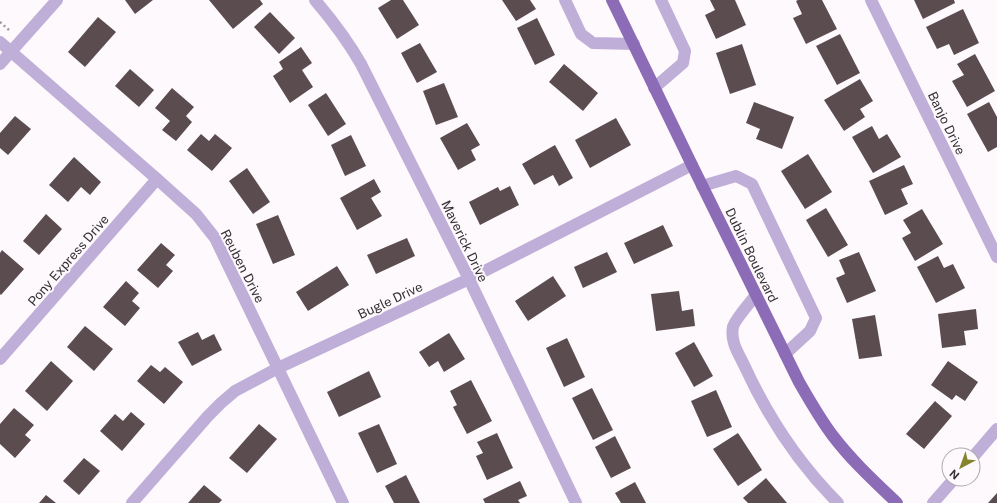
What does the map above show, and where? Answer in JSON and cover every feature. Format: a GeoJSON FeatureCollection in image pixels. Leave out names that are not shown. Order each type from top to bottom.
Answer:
{"type":"FeatureCollection","features":[{"type":"Feature","properties":{"kind":"main road","name":"Dublin Boulevard"},"geometry":{"type":"LineString","coordinates":[[612,0],[799,382],[815,410],[834,437],[852,459],[897,503]]}},
{"type":"Feature","properties":{"kind":"street"},"geometry":{"type":"LineString","coordinates":[[0,64],[57,0]]}},
{"type":"Feature","properties":{"kind":"street","name":"Maverick Drive"},"geometry":{"type":"LineString","coordinates":[[314,0],[346,39],[361,64],[468,279],[576,503]]}},
{"type":"Feature","properties":{"kind":"street"},"geometry":{"type":"LineString","coordinates":[[565,0],[581,34],[593,43],[634,44]]}},
{"type":"Feature","properties":{"kind":"street"},"geometry":{"type":"LineString","coordinates":[[654,88],[684,63],[685,51],[661,0]]}},
{"type":"Feature","properties":{"kind":"street","name":"Banjo Drive"},"geometry":{"type":"LineString","coordinates":[[871,0],[997,257]]}},
{"type":"Feature","properties":{"kind":"street","name":"Reuben Drive"},"geometry":{"type":"LineString","coordinates":[[0,42],[196,214],[215,238],[343,503]]}},
{"type":"Feature","properties":{"kind":"street","name":"Bugle Drive"},"geometry":{"type":"LineString","coordinates":[[132,503],[221,403],[235,391],[278,368],[468,279],[692,165]]}},
{"type":"Feature","properties":{"kind":"street"},"geometry":{"type":"LineString","coordinates":[[702,186],[736,176],[752,184],[816,318],[810,331],[785,354]]}},
{"type":"Feature","properties":{"kind":"street","name":"Pony Express Drive"},"geometry":{"type":"LineString","coordinates":[[0,359],[157,179]]}},
{"type":"Feature","properties":{"kind":"street"},"geometry":{"type":"LineString","coordinates":[[756,295],[733,326],[732,340],[757,393],[782,434],[805,467],[838,503]]}},
{"type":"Feature","properties":{"kind":"street"},"geometry":{"type":"LineString","coordinates":[[981,448],[997,429]]}},
{"type":"Feature","properties":{"kind":"street"},"geometry":{"type":"LineString","coordinates":[[933,503],[947,487]]}},
{"type":"Feature","properties":{"kind":"building"},"geometry":{"type":"Polygon","coordinates":[[[125,0],[153,0],[135,14],[125,0]]]}},
{"type":"Feature","properties":{"kind":"building"},"geometry":{"type":"Polygon","coordinates":[[[209,0],[260,0],[263,4],[233,29],[209,0]]]}},
{"type":"Feature","properties":{"kind":"building"},"geometry":{"type":"Polygon","coordinates":[[[391,0],[403,0],[419,25],[397,39],[378,8],[391,0]]]}},
{"type":"Feature","properties":{"kind":"building"},"geometry":{"type":"Polygon","coordinates":[[[502,0],[530,0],[536,9],[516,21],[502,0]]]}},
{"type":"Feature","properties":{"kind":"building"},"geometry":{"type":"Polygon","coordinates":[[[710,0],[735,0],[746,25],[716,39],[705,15],[715,10],[710,0]]]}},
{"type":"Feature","properties":{"kind":"building"},"geometry":{"type":"Polygon","coordinates":[[[822,0],[837,29],[806,44],[793,18],[802,14],[796,1],[822,0]]]}},
{"type":"Feature","properties":{"kind":"building"},"geometry":{"type":"Polygon","coordinates":[[[914,0],[954,0],[955,3],[923,19],[914,0]]]}},
{"type":"Feature","properties":{"kind":"building"},"geometry":{"type":"Polygon","coordinates":[[[963,9],[979,43],[954,55],[949,44],[937,49],[926,27],[963,9]]]}},
{"type":"Feature","properties":{"kind":"building"},"geometry":{"type":"Polygon","coordinates":[[[270,12],[295,38],[279,54],[254,27],[270,12]]]}},
{"type":"Feature","properties":{"kind":"building"},"geometry":{"type":"Polygon","coordinates":[[[98,17],[116,32],[85,67],[68,52],[98,17]]]}},
{"type":"Feature","properties":{"kind":"building"},"geometry":{"type":"Polygon","coordinates":[[[537,18],[555,55],[535,65],[517,28],[537,18]]]}},
{"type":"Feature","properties":{"kind":"building"},"geometry":{"type":"Polygon","coordinates":[[[840,34],[860,73],[837,85],[816,46],[840,34]]]}},
{"type":"Feature","properties":{"kind":"building"},"geometry":{"type":"Polygon","coordinates":[[[420,43],[437,72],[417,83],[401,53],[420,43]]]}},
{"type":"Feature","properties":{"kind":"building"},"geometry":{"type":"Polygon","coordinates":[[[742,44],[756,85],[730,94],[716,53],[742,44]]]}},
{"type":"Feature","properties":{"kind":"building"},"geometry":{"type":"Polygon","coordinates":[[[301,47],[312,63],[302,70],[313,87],[290,103],[273,76],[283,69],[279,62],[301,47]]]}},
{"type":"Feature","properties":{"kind":"building"},"geometry":{"type":"Polygon","coordinates":[[[975,54],[995,91],[967,107],[952,81],[964,75],[957,64],[975,54]]]}},
{"type":"Feature","properties":{"kind":"building"},"geometry":{"type":"Polygon","coordinates":[[[564,64],[598,93],[583,111],[549,82],[564,64]]]}},
{"type":"Feature","properties":{"kind":"building"},"geometry":{"type":"Polygon","coordinates":[[[130,69],[154,90],[139,107],[115,86],[130,69]]]}},
{"type":"Feature","properties":{"kind":"building"},"geometry":{"type":"Polygon","coordinates":[[[860,79],[873,101],[860,109],[865,117],[844,131],[824,100],[860,79]]]}},
{"type":"Feature","properties":{"kind":"building"},"geometry":{"type":"Polygon","coordinates":[[[444,83],[458,117],[436,125],[423,91],[444,83]]]}},
{"type":"Feature","properties":{"kind":"building"},"geometry":{"type":"Polygon","coordinates":[[[172,88],[194,107],[186,116],[192,122],[176,141],[162,130],[170,121],[155,108],[172,88]]]}},
{"type":"Feature","properties":{"kind":"building"},"geometry":{"type":"Polygon","coordinates":[[[326,93],[346,124],[328,136],[308,105],[326,93]]]}},
{"type":"Feature","properties":{"kind":"building"},"geometry":{"type":"Polygon","coordinates":[[[754,102],[794,117],[782,149],[756,139],[760,129],[746,123],[754,102]]]}},
{"type":"Feature","properties":{"kind":"building"},"geometry":{"type":"Polygon","coordinates":[[[989,102],[997,117],[997,147],[988,152],[967,114],[989,102]]]}},
{"type":"Feature","properties":{"kind":"building"},"geometry":{"type":"Polygon","coordinates":[[[15,116],[31,129],[8,155],[0,148],[0,133],[15,116]]]}},
{"type":"Feature","properties":{"kind":"building"},"geometry":{"type":"Polygon","coordinates":[[[616,118],[631,145],[590,168],[575,140],[616,118]]]}},
{"type":"Feature","properties":{"kind":"building"},"geometry":{"type":"Polygon","coordinates":[[[467,123],[480,145],[471,150],[476,160],[458,170],[440,138],[467,123]]]}},
{"type":"Feature","properties":{"kind":"building"},"geometry":{"type":"Polygon","coordinates":[[[872,126],[879,139],[887,134],[901,157],[873,173],[852,137],[872,126]]]}},
{"type":"Feature","properties":{"kind":"building"},"geometry":{"type":"Polygon","coordinates":[[[201,134],[209,141],[215,134],[232,148],[212,171],[187,150],[201,134]]]}},
{"type":"Feature","properties":{"kind":"building"},"geometry":{"type":"Polygon","coordinates":[[[351,135],[366,166],[345,176],[331,145],[351,135]]]}},
{"type":"Feature","properties":{"kind":"building"},"geometry":{"type":"Polygon","coordinates":[[[555,145],[573,178],[559,186],[553,175],[534,185],[522,164],[555,145]]]}},
{"type":"Feature","properties":{"kind":"building"},"geometry":{"type":"Polygon","coordinates":[[[808,154],[832,192],[805,209],[781,171],[808,154]]]}},
{"type":"Feature","properties":{"kind":"building"},"geometry":{"type":"Polygon","coordinates":[[[74,157],[101,182],[90,195],[81,187],[68,202],[49,185],[74,157]]]}},
{"type":"Feature","properties":{"kind":"building"},"geometry":{"type":"Polygon","coordinates":[[[904,165],[913,184],[901,189],[908,204],[885,215],[869,181],[904,165]]]}},
{"type":"Feature","properties":{"kind":"building"},"geometry":{"type":"Polygon","coordinates":[[[247,168],[270,202],[253,214],[229,181],[247,168]]]}},
{"type":"Feature","properties":{"kind":"building"},"geometry":{"type":"Polygon","coordinates":[[[374,179],[381,192],[371,198],[382,216],[357,230],[340,198],[374,179]]]}},
{"type":"Feature","properties":{"kind":"building"},"geometry":{"type":"Polygon","coordinates":[[[510,186],[519,205],[480,225],[469,202],[498,187],[500,191],[510,186]]]}},
{"type":"Feature","properties":{"kind":"building"},"geometry":{"type":"Polygon","coordinates":[[[826,208],[848,245],[828,257],[806,220],[826,208]]]}},
{"type":"Feature","properties":{"kind":"building"},"geometry":{"type":"Polygon","coordinates":[[[922,209],[943,244],[915,261],[902,238],[911,233],[903,220],[922,209]]]}},
{"type":"Feature","properties":{"kind":"building"},"geometry":{"type":"Polygon","coordinates":[[[46,214],[62,229],[39,255],[23,241],[46,214]]]}},
{"type":"Feature","properties":{"kind":"building"},"geometry":{"type":"Polygon","coordinates":[[[278,215],[295,255],[273,264],[256,224],[278,215]]]}},
{"type":"Feature","properties":{"kind":"building"},"geometry":{"type":"Polygon","coordinates":[[[663,225],[673,246],[634,264],[624,243],[663,225]]]}},
{"type":"Feature","properties":{"kind":"building"},"geometry":{"type":"Polygon","coordinates":[[[407,238],[415,256],[376,274],[367,255],[407,238]]]}},
{"type":"Feature","properties":{"kind":"building"},"geometry":{"type":"Polygon","coordinates":[[[161,243],[175,255],[166,265],[173,271],[158,288],[137,270],[161,243]]]}},
{"type":"Feature","properties":{"kind":"building"},"geometry":{"type":"Polygon","coordinates":[[[2,250],[24,269],[1,295],[0,253],[2,250]]]}},
{"type":"Feature","properties":{"kind":"building"},"geometry":{"type":"Polygon","coordinates":[[[607,252],[617,272],[583,288],[574,267],[607,252]]]}},
{"type":"Feature","properties":{"kind":"building"},"geometry":{"type":"Polygon","coordinates":[[[859,252],[876,291],[847,303],[836,278],[845,274],[839,260],[859,252]]]}},
{"type":"Feature","properties":{"kind":"building"},"geometry":{"type":"Polygon","coordinates":[[[938,256],[944,268],[953,264],[965,288],[936,303],[917,267],[938,256]]]}},
{"type":"Feature","properties":{"kind":"building"},"geometry":{"type":"Polygon","coordinates":[[[337,266],[349,285],[308,311],[296,292],[337,266]]]}},
{"type":"Feature","properties":{"kind":"building"},"geometry":{"type":"Polygon","coordinates":[[[553,276],[566,296],[528,321],[515,301],[553,276]]]}},
{"type":"Feature","properties":{"kind":"building"},"geometry":{"type":"Polygon","coordinates":[[[126,281],[139,293],[132,301],[140,308],[125,326],[103,307],[126,281]]]}},
{"type":"Feature","properties":{"kind":"building"},"geometry":{"type":"Polygon","coordinates":[[[679,291],[682,311],[693,309],[695,326],[656,331],[651,294],[679,291]]]}},
{"type":"Feature","properties":{"kind":"building"},"geometry":{"type":"Polygon","coordinates":[[[976,309],[978,329],[964,331],[966,345],[942,348],[938,314],[976,309]]]}},
{"type":"Feature","properties":{"kind":"building"},"geometry":{"type":"Polygon","coordinates":[[[875,315],[882,356],[859,359],[852,319],[875,315]]]}},
{"type":"Feature","properties":{"kind":"building"},"geometry":{"type":"Polygon","coordinates":[[[85,326],[113,349],[94,371],[67,347],[85,326]]]}},
{"type":"Feature","properties":{"kind":"building"},"geometry":{"type":"Polygon","coordinates":[[[198,332],[202,340],[214,334],[222,350],[192,366],[178,342],[198,332]]]}},
{"type":"Feature","properties":{"kind":"building"},"geometry":{"type":"Polygon","coordinates":[[[449,333],[465,359],[444,372],[438,361],[429,367],[419,352],[449,333]]]}},
{"type":"Feature","properties":{"kind":"building"},"geometry":{"type":"Polygon","coordinates":[[[567,338],[585,377],[564,387],[546,348],[567,338]]]}},
{"type":"Feature","properties":{"kind":"building"},"geometry":{"type":"Polygon","coordinates":[[[694,342],[713,376],[694,387],[675,353],[694,342]]]}},
{"type":"Feature","properties":{"kind":"building"},"geometry":{"type":"Polygon","coordinates":[[[51,361],[73,381],[47,411],[25,391],[51,361]]]}},
{"type":"Feature","properties":{"kind":"building"},"geometry":{"type":"Polygon","coordinates":[[[948,361],[978,382],[965,401],[956,395],[952,400],[931,385],[948,361]]]}},
{"type":"Feature","properties":{"kind":"building"},"geometry":{"type":"Polygon","coordinates":[[[151,365],[160,372],[165,367],[183,382],[164,404],[137,381],[151,365]]]}},
{"type":"Feature","properties":{"kind":"building"},"geometry":{"type":"Polygon","coordinates":[[[369,371],[381,397],[339,417],[327,392],[369,371]]]}},
{"type":"Feature","properties":{"kind":"building"},"geometry":{"type":"Polygon","coordinates":[[[471,380],[492,421],[467,434],[453,407],[457,405],[450,391],[471,380]]]}},
{"type":"Feature","properties":{"kind":"building"},"geometry":{"type":"Polygon","coordinates":[[[592,388],[613,430],[593,440],[572,398],[592,388]]]}},
{"type":"Feature","properties":{"kind":"building"},"geometry":{"type":"Polygon","coordinates":[[[716,390],[732,427],[707,437],[691,401],[716,390]]]}},
{"type":"Feature","properties":{"kind":"building"},"geometry":{"type":"Polygon","coordinates":[[[935,401],[952,416],[924,449],[906,434],[935,401]]]}},
{"type":"Feature","properties":{"kind":"building"},"geometry":{"type":"Polygon","coordinates":[[[14,408],[34,425],[25,435],[31,440],[15,458],[0,444],[0,424],[14,408]]]}},
{"type":"Feature","properties":{"kind":"building"},"geometry":{"type":"Polygon","coordinates":[[[131,412],[145,424],[122,451],[100,431],[115,414],[123,421],[131,412]]]}},
{"type":"Feature","properties":{"kind":"building"},"geometry":{"type":"Polygon","coordinates":[[[259,424],[277,439],[247,473],[229,458],[259,424]]]}},
{"type":"Feature","properties":{"kind":"building"},"geometry":{"type":"Polygon","coordinates":[[[379,424],[397,464],[377,473],[358,433],[379,424]]]}},
{"type":"Feature","properties":{"kind":"building"},"geometry":{"type":"Polygon","coordinates":[[[497,433],[513,468],[487,480],[476,456],[483,453],[477,442],[497,433]]]}},
{"type":"Feature","properties":{"kind":"building"},"geometry":{"type":"Polygon","coordinates":[[[738,433],[762,470],[738,486],[713,449],[738,433]]]}},
{"type":"Feature","properties":{"kind":"building"},"geometry":{"type":"Polygon","coordinates":[[[615,436],[631,468],[611,478],[595,447],[615,436]]]}},
{"type":"Feature","properties":{"kind":"building"},"geometry":{"type":"Polygon","coordinates":[[[84,458],[100,471],[79,495],[63,481],[84,458]]]}},
{"type":"Feature","properties":{"kind":"building"},"geometry":{"type":"Polygon","coordinates":[[[406,475],[420,503],[394,503],[385,486],[406,475]]]}},
{"type":"Feature","properties":{"kind":"building"},"geometry":{"type":"Polygon","coordinates":[[[766,478],[787,503],[748,503],[743,498],[766,478]]]}},
{"type":"Feature","properties":{"kind":"building"},"geometry":{"type":"Polygon","coordinates":[[[520,481],[527,496],[518,500],[520,503],[485,503],[483,499],[520,481]]]}},
{"type":"Feature","properties":{"kind":"building"},"geometry":{"type":"Polygon","coordinates":[[[635,482],[646,503],[621,503],[615,493],[635,482]]]}},
{"type":"Feature","properties":{"kind":"building"},"geometry":{"type":"Polygon","coordinates":[[[204,485],[222,500],[219,503],[188,503],[204,485]]]}},
{"type":"Feature","properties":{"kind":"building"},"geometry":{"type":"Polygon","coordinates":[[[997,493],[997,503],[988,503],[997,493]]]}},
{"type":"Feature","properties":{"kind":"building"},"geometry":{"type":"Polygon","coordinates":[[[46,495],[56,503],[39,503],[46,495]]]}}]}
